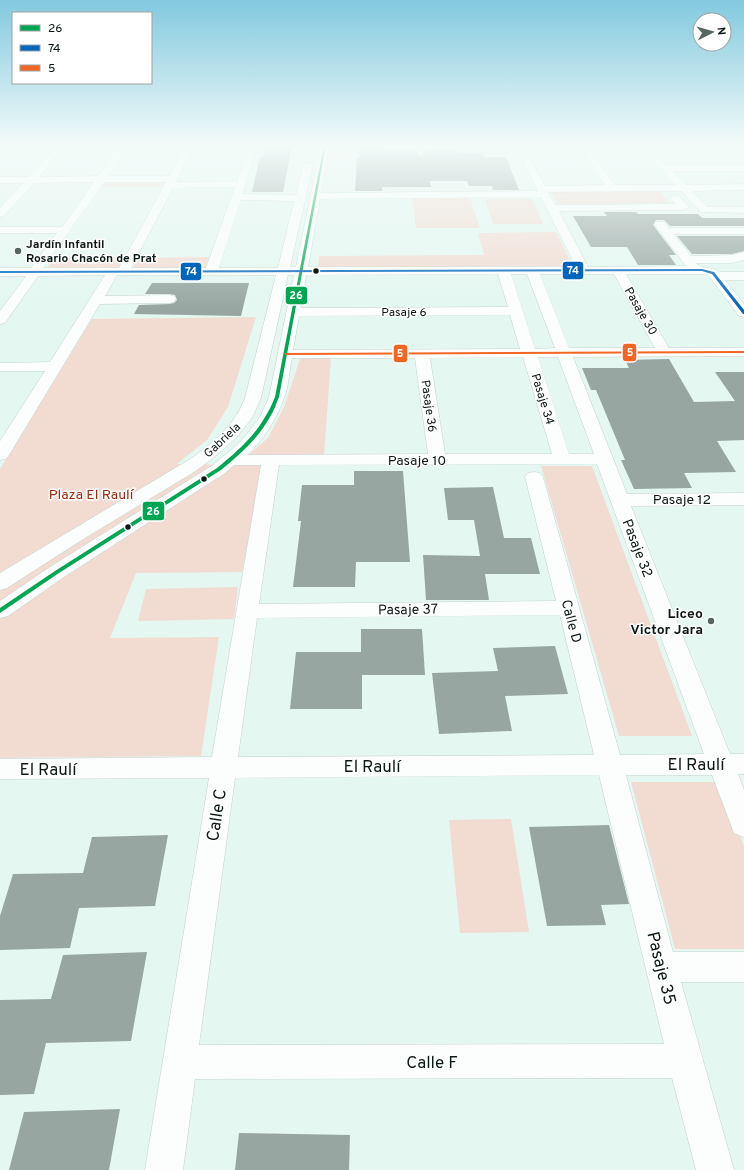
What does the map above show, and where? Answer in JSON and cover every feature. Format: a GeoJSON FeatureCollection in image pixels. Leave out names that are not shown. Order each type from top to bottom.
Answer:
{"type":"FeatureCollection","features":[{"type":"Feature","properties":{"kind":"street"},"geometry":{"type":"LineString","coordinates":[[0,214],[13,200]]}},
{"type":"Feature","properties":{"kind":"street"},"geometry":{"type":"LineString","coordinates":[[0,320],[87,200]]}},
{"type":"Feature","properties":{"kind":"street"},"geometry":{"type":"LineString","coordinates":[[0,455],[96,300],[118,272],[161,200]]}},
{"type":"Feature","properties":{"kind":"street"},"geometry":{"type":"LineString","coordinates":[[210,272],[235,200]]}},
{"type":"Feature","properties":{"kind":"street","name":"Gabriela"},"geometry":{"type":"LineString","coordinates":[[2,580],[191,466],[215,449],[235,430],[245,416],[252,401],[283,271],[307,200]]}},
{"type":"Feature","properties":{"kind":"street","name":"Gabriela"},"geometry":{"type":"LineString","coordinates":[[0,612],[57,572],[197,484],[231,460],[253,438],[268,417],[277,397],[301,271],[308,200]]}},
{"type":"Feature","properties":{"kind":"street"},"geometry":{"type":"LineString","coordinates":[[547,200],[584,270]]}},
{"type":"Feature","properties":{"kind":"street"},"geometry":{"type":"LineString","coordinates":[[552,208],[684,207],[677,200]]}},
{"type":"Feature","properties":{"kind":"street"},"geometry":{"type":"LineString","coordinates":[[695,200],[705,210],[744,210]]}},
{"type":"Feature","properties":{"kind":"street"},"geometry":{"type":"LineString","coordinates":[[648,208],[691,265],[713,273],[744,276]]}},
{"type":"Feature","properties":{"kind":"street"},"geometry":{"type":"LineString","coordinates":[[0,230],[65,230]]}},
{"type":"Feature","properties":{"kind":"street"},"geometry":{"type":"LineString","coordinates":[[666,231],[744,231]]}},
{"type":"Feature","properties":{"kind":"street"},"geometry":{"type":"LineString","coordinates":[[0,272],[618,270],[691,265],[744,256]]}},
{"type":"Feature","properties":{"kind":"street","name":"Pasaje 34"},"geometry":{"type":"LineString","coordinates":[[502,270],[562,459]]}},
{"type":"Feature","properties":{"kind":"street","name":"Pasaje 32"},"geometry":{"type":"LineString","coordinates":[[532,270],[620,500],[732,764],[744,825]]}},
{"type":"Feature","properties":{"kind":"street","name":"Pasaje 30"},"geometry":{"type":"LineString","coordinates":[[618,270],[664,352]]}},
{"type":"Feature","properties":{"kind":"street"},"geometry":{"type":"LineString","coordinates":[[713,273],[744,313]]}},
{"type":"Feature","properties":{"kind":"street"},"geometry":{"type":"LineString","coordinates":[[96,300],[169,299]]}},
{"type":"Feature","properties":{"kind":"street","name":"Pasaje 6"},"geometry":{"type":"LineString","coordinates":[[293,312],[515,311]]}},
{"type":"Feature","properties":{"kind":"street"},"geometry":{"type":"LineString","coordinates":[[286,354],[744,352]]}},
{"type":"Feature","properties":{"kind":"street","name":"Pasaje 36"},"geometry":{"type":"LineString","coordinates":[[422,353],[437,459]]}},
{"type":"Feature","properties":{"kind":"street"},"geometry":{"type":"LineString","coordinates":[[0,367],[54,366]]}},
{"type":"Feature","properties":{"kind":"street","name":"Pasaje 10"},"geometry":{"type":"LineString","coordinates":[[231,460],[604,459]]}},
{"type":"Feature","properties":{"kind":"street","name":"Calle C"},"geometry":{"type":"LineString","coordinates":[[164,1170],[179,1062],[271,460]]}},
{"type":"Feature","properties":{"kind":"street","name":"Calle D"},"geometry":{"type":"LineString","coordinates":[[534,477],[610,765]]}},
{"type":"Feature","properties":{"kind":"street","name":"Pasaje 12"},"geometry":{"type":"LineString","coordinates":[[620,500],[744,499]]}},
{"type":"Feature","properties":{"kind":"street","name":"Pasaje 37"},"geometry":{"type":"LineString","coordinates":[[248,611],[568,608]]}},
{"type":"Feature","properties":{"kind":"street","name":"El Raulí"},"geometry":{"type":"LineString","coordinates":[[0,769],[732,764]]}},
{"type":"Feature","properties":{"kind":"street","name":"Pasaje 35"},"geometry":{"type":"LineString","coordinates":[[610,765],[714,1170]]}},
{"type":"Feature","properties":{"kind":"street"},"geometry":{"type":"LineString","coordinates":[[662,967],[744,967]]}},
{"type":"Feature","properties":{"kind":"street","name":"Calle F"},"geometry":{"type":"LineString","coordinates":[[179,1062],[685,1061]]}},
{"type":"Feature","properties":{"kind":"green space"},"geometry":{"type":"Polygon","coordinates":[[[412,200],[471,200],[480,228],[416,228],[412,200]]]}},
{"type":"Feature","properties":{"kind":"green space"},"geometry":{"type":"Polygon","coordinates":[[[485,200],[532,200],[543,224],[493,224],[485,200]]]}},
{"type":"Feature","properties":{"kind":"green space"},"geometry":{"type":"Polygon","coordinates":[[[555,200],[666,200],[669,203],[558,204],[555,200]]]}},
{"type":"Feature","properties":{"kind":"green space"},"geometry":{"type":"Polygon","coordinates":[[[556,232],[573,266],[318,268],[319,256],[484,255],[478,233],[556,232]]]}},
{"type":"Feature","properties":{"kind":"green space"},"geometry":{"type":"Polygon","coordinates":[[[54,257],[125,257],[118,269],[46,270],[54,257]]]}},
{"type":"Feature","properties":{"kind":"green space"},"geometry":{"type":"Polygon","coordinates":[[[209,257],[205,269],[132,270],[138,258],[209,257]]]}},
{"type":"Feature","properties":{"kind":"green space","name":"Plaza El Raulí"},"geometry":{"type":"Polygon","coordinates":[[[256,317],[228,407],[207,440],[177,464],[256,465],[263,467],[242,572],[136,573],[110,638],[219,637],[201,756],[0,758],[0,469],[92,319],[256,317]]]}},
{"type":"Feature","properties":{"kind":"green space"},"geometry":{"type":"Polygon","coordinates":[[[331,358],[324,455],[247,456],[268,438],[284,407],[300,359],[331,358]]]}},
{"type":"Feature","properties":{"kind":"green space"},"geometry":{"type":"Polygon","coordinates":[[[541,466],[592,466],[692,736],[619,736],[541,466]]]}},
{"type":"Feature","properties":{"kind":"green space"},"geometry":{"type":"Polygon","coordinates":[[[238,587],[234,619],[138,621],[146,589],[238,587]]]}},
{"type":"Feature","properties":{"kind":"green space"},"geometry":{"type":"Polygon","coordinates":[[[631,782],[721,782],[744,847],[744,949],[675,949],[631,782]]]}},
{"type":"Feature","properties":{"kind":"green space"},"geometry":{"type":"Polygon","coordinates":[[[511,819],[529,932],[460,933],[449,820],[511,819]]]}},
{"type":"Feature","properties":{"kind":"building"},"geometry":{"type":"Polygon","coordinates":[[[604,212],[636,212],[638,214],[698,214],[702,218],[744,218],[744,226],[670,226],[664,220],[656,220],[653,225],[676,255],[669,255],[676,265],[638,265],[627,247],[591,247],[573,216],[607,216],[604,212]]]}},
{"type":"Feature","properties":{"kind":"building"},"geometry":{"type":"Polygon","coordinates":[[[677,236],[744,236],[744,251],[732,254],[692,254],[677,236]]]}},
{"type":"Feature","properties":{"kind":"building"},"geometry":{"type":"Polygon","coordinates":[[[152,283],[249,283],[241,316],[134,314],[139,305],[169,304],[174,303],[177,300],[175,295],[145,294],[152,283]]]}},
{"type":"Feature","properties":{"kind":"building"},"geometry":{"type":"Polygon","coordinates":[[[669,359],[694,402],[735,401],[715,372],[744,372],[744,440],[717,441],[736,472],[684,473],[692,488],[634,489],[621,460],[625,460],[596,390],[591,390],[582,368],[629,368],[625,360],[669,359]]]}},
{"type":"Feature","properties":{"kind":"building"},"geometry":{"type":"Polygon","coordinates":[[[354,471],[403,471],[410,562],[356,562],[355,587],[293,587],[301,521],[298,521],[302,485],[354,485],[354,471]]]}},
{"type":"Feature","properties":{"kind":"building"},"geometry":{"type":"Polygon","coordinates":[[[493,487],[504,538],[531,538],[540,574],[485,574],[489,600],[426,600],[423,555],[480,556],[474,520],[448,520],[444,488],[493,487]]]}},
{"type":"Feature","properties":{"kind":"building"},"geometry":{"type":"Polygon","coordinates":[[[361,629],[422,629],[425,675],[362,675],[362,709],[290,709],[296,652],[361,652],[361,629]]]}},
{"type":"Feature","properties":{"kind":"building"},"geometry":{"type":"Polygon","coordinates":[[[555,646],[568,694],[505,696],[512,731],[439,734],[432,673],[498,671],[493,648],[555,646]]]}},
{"type":"Feature","properties":{"kind":"building"},"geometry":{"type":"Polygon","coordinates":[[[609,825],[629,904],[601,905],[606,925],[547,926],[529,827],[609,825]]]}},
{"type":"Feature","properties":{"kind":"building"},"geometry":{"type":"Polygon","coordinates":[[[168,835],[155,906],[79,908],[70,948],[0,950],[0,916],[13,874],[83,873],[92,837],[168,835]]]}},
{"type":"Feature","properties":{"kind":"building"},"geometry":{"type":"Polygon","coordinates":[[[147,952],[131,1041],[46,1043],[34,1094],[0,1095],[0,1000],[51,999],[63,955],[147,952]]]}},
{"type":"Feature","properties":{"kind":"building"},"geometry":{"type":"Polygon","coordinates":[[[120,1109],[109,1170],[9,1170],[24,1112],[120,1109]]]}},
{"type":"Feature","properties":{"kind":"building"},"geometry":{"type":"Polygon","coordinates":[[[239,1133],[350,1135],[349,1170],[235,1170],[239,1133]]]}},
{"type":"Feature","properties":{"kind":"transit line","name":"26"},"geometry":{"type":"LineString","coordinates":[[0,611],[57,572],[219,469],[243,449],[253,438],[268,417],[277,397],[315,200]]}},
{"type":"Feature","properties":{"kind":"transit line","name":"74"},"geometry":{"type":"LineString","coordinates":[[0,272],[702,270],[713,273],[744,313]]}},
{"type":"Feature","properties":{"kind":"transit line","name":"5"},"geometry":{"type":"LineString","coordinates":[[286,354],[744,352]]}},
{"type":"Feature","properties":{"kind":"place","name":"Jardín Infantil Rosario Chacón de Prat"},"geometry":{"type":"Point","coordinates":[18,251]}},
{"type":"Feature","properties":{"kind":"place","name":"Liceo Victor Jara"},"geometry":{"type":"Point","coordinates":[711,621]}}]}
